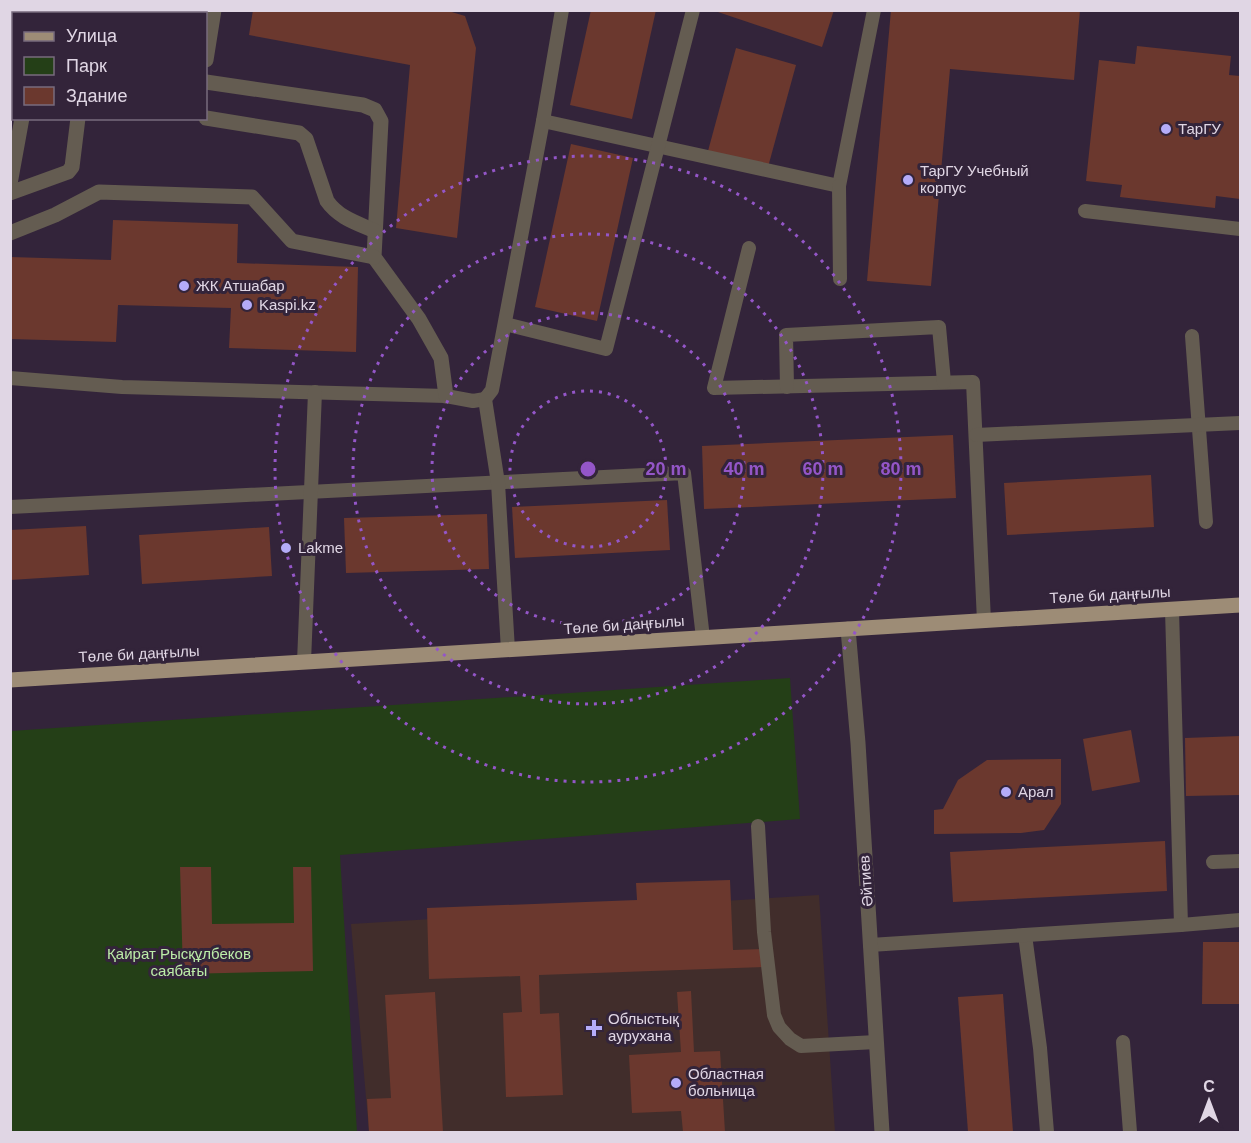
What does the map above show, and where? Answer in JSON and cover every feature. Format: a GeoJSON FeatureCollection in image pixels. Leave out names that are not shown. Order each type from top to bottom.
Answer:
{"type":"FeatureCollection","features":[{"type":"Feature","properties":{"kind":"main road","name":"Төле би даңғылы"},"geometry":{"type":"LineString","coordinates":[[10,680],[1240,605]]}},
{"type":"Feature","properties":{"kind":"street"},"geometry":{"type":"LineString","coordinates":[[207,54],[214,10]]}},
{"type":"Feature","properties":{"kind":"street"},"geometry":{"type":"LineString","coordinates":[[207,82],[363,105],[375,110],[381,121],[374,257],[420,319],[441,358],[446,396]]}},
{"type":"Feature","properties":{"kind":"street"},"geometry":{"type":"LineString","coordinates":[[207,118],[299,133],[306,139],[327,201],[333,209],[341,216],[375,231]]}},
{"type":"Feature","properties":{"kind":"street"},"geometry":{"type":"LineString","coordinates":[[10,183],[22,120]]}},
{"type":"Feature","properties":{"kind":"street"},"geometry":{"type":"LineString","coordinates":[[10,193],[68,172],[72,167],[78,120]]}},
{"type":"Feature","properties":{"kind":"street"},"geometry":{"type":"LineString","coordinates":[[10,233],[55,215],[99,192],[252,197],[292,241],[374,257]]}},
{"type":"Feature","properties":{"kind":"street","name":"Әйтиев"},"geometry":{"type":"LineString","coordinates":[[848,629],[858,743],[882,1132]]}},
{"type":"Feature","properties":{"kind":"lane"},"geometry":{"type":"LineString","coordinates":[[10,378],[122,387],[446,396],[473,401],[485,399],[492,390],[562,10]]}},
{"type":"Feature","properties":{"kind":"lane"},"geometry":{"type":"LineString","coordinates":[[505,324],[606,349],[693,10]]}},
{"type":"Feature","properties":{"kind":"lane"},"geometry":{"type":"LineString","coordinates":[[840,279],[839,186],[874,10]]}},
{"type":"Feature","properties":{"kind":"lane"},"geometry":{"type":"LineString","coordinates":[[543,121],[839,186]]}},
{"type":"Feature","properties":{"kind":"lane"},"geometry":{"type":"LineString","coordinates":[[1085,211],[1240,229]]}},
{"type":"Feature","properties":{"kind":"lane"},"geometry":{"type":"LineString","coordinates":[[748,248],[714,388],[973,382],[984,621]]}},
{"type":"Feature","properties":{"kind":"lane"},"geometry":{"type":"LineString","coordinates":[[787,387],[786,335],[939,327],[944,382]]}},
{"type":"Feature","properties":{"kind":"lane"},"geometry":{"type":"LineString","coordinates":[[1192,336],[1206,522]]}},
{"type":"Feature","properties":{"kind":"lane"},"geometry":{"type":"LineString","coordinates":[[304,662],[315,392]]}},
{"type":"Feature","properties":{"kind":"lane"},"geometry":{"type":"LineString","coordinates":[[485,399],[498,483],[508,650]]}},
{"type":"Feature","properties":{"kind":"lane"},"geometry":{"type":"LineString","coordinates":[[976,435],[1240,423]]}},
{"type":"Feature","properties":{"kind":"lane"},"geometry":{"type":"LineString","coordinates":[[10,507],[684,473],[703,638]]}},
{"type":"Feature","properties":{"kind":"lane"},"geometry":{"type":"LineString","coordinates":[[1172,610],[1180,926]]}},
{"type":"Feature","properties":{"kind":"lane"},"geometry":{"type":"LineString","coordinates":[[758,826],[764,932],[774,1015],[779,1027],[790,1039],[801,1046],[876,1042]]}},
{"type":"Feature","properties":{"kind":"lane"},"geometry":{"type":"LineString","coordinates":[[1213,862],[1240,861]]}},
{"type":"Feature","properties":{"kind":"lane"},"geometry":{"type":"LineString","coordinates":[[870,945],[1180,926],[1240,920]]}},
{"type":"Feature","properties":{"kind":"lane"},"geometry":{"type":"LineString","coordinates":[[1025,935],[1040,1048],[1047,1132]]}},
{"type":"Feature","properties":{"kind":"lane"},"geometry":{"type":"LineString","coordinates":[[1123,1041],[1130,1132]]}},
{"type":"Feature","properties":{"kind":"shaded area","name":"Облыстық аурухана"},"geometry":{"type":"Polygon","coordinates":[[[819,895],[835,1132],[369,1132],[351,924],[819,895]]]}},
{"type":"Feature","properties":{"kind":"green space","name":"Қайрат Рысқұлбеков саябағы"},"geometry":{"type":"Polygon","coordinates":[[[790,678],[800,819],[340,855],[357,1132],[11,1132],[11,731],[790,678]]]}},
{"type":"Feature","properties":{"kind":"building"},"geometry":{"type":"Polygon","coordinates":[[[253,10],[445,10],[465,16],[476,48],[457,238],[396,228],[410,65],[249,35],[253,10]]]}},
{"type":"Feature","properties":{"kind":"building"},"geometry":{"type":"Polygon","coordinates":[[[591,10],[656,10],[632,119],[570,105],[591,10]]]}},
{"type":"Feature","properties":{"kind":"building"},"geometry":{"type":"Polygon","coordinates":[[[712,10],[834,10],[822,47],[712,10]]]}},
{"type":"Feature","properties":{"kind":"building","name":"ТарГУ Учебный корпус"},"geometry":{"type":"Polygon","coordinates":[[[891,10],[1080,10],[1074,80],[950,69],[931,286],[867,281],[891,10]]]}},
{"type":"Feature","properties":{"kind":"building","name":"ТарГУ"},"geometry":{"type":"Polygon","coordinates":[[[1137,46],[1231,56],[1229,75],[1240,76],[1240,199],[1216,196],[1215,208],[1120,197],[1122,185],[1086,181],[1099,60],[1135,64],[1137,46]]]}},
{"type":"Feature","properties":{"kind":"building"},"geometry":{"type":"Polygon","coordinates":[[[736,48],[796,65],[768,167],[708,151],[736,48]]]}},
{"type":"Feature","properties":{"kind":"building"},"geometry":{"type":"Polygon","coordinates":[[[571,144],[633,158],[597,321],[535,307],[571,144]]]}},
{"type":"Feature","properties":{"kind":"building","name":"ЖК Атшабар"},"geometry":{"type":"Polygon","coordinates":[[[113,220],[238,224],[237,263],[358,267],[356,352],[229,348],[231,308],[118,305],[116,342],[10,339],[10,257],[111,260],[113,220]]]}},
{"type":"Feature","properties":{"kind":"building"},"geometry":{"type":"Polygon","coordinates":[[[953,435],[956,498],[704,509],[702,446],[953,435]]]}},
{"type":"Feature","properties":{"kind":"building"},"geometry":{"type":"Polygon","coordinates":[[[1151,475],[1154,527],[1007,535],[1004,483],[1151,475]]]}},
{"type":"Feature","properties":{"kind":"building"},"geometry":{"type":"Polygon","coordinates":[[[667,500],[670,550],[515,558],[512,507],[667,500]]]}},
{"type":"Feature","properties":{"kind":"building"},"geometry":{"type":"Polygon","coordinates":[[[487,514],[489,569],[346,573],[344,518],[487,514]]]}},
{"type":"Feature","properties":{"kind":"building"},"geometry":{"type":"Polygon","coordinates":[[[86,526],[89,575],[10,580],[10,530],[86,526]]]}},
{"type":"Feature","properties":{"kind":"building"},"geometry":{"type":"Polygon","coordinates":[[[269,527],[272,576],[142,584],[139,535],[269,527]]]}},
{"type":"Feature","properties":{"kind":"building"},"geometry":{"type":"Polygon","coordinates":[[[1131,730],[1140,782],[1092,791],[1083,739],[1131,730]]]}},
{"type":"Feature","properties":{"kind":"building"},"geometry":{"type":"Polygon","coordinates":[[[1240,736],[1240,795],[1186,796],[1185,738],[1240,736]]]}},
{"type":"Feature","properties":{"kind":"building","name":"Арал"},"geometry":{"type":"Polygon","coordinates":[[[1061,759],[1061,804],[1044,830],[1021,833],[934,834],[934,810],[943,809],[958,780],[987,760],[1061,759]]]}},
{"type":"Feature","properties":{"kind":"building"},"geometry":{"type":"Polygon","coordinates":[[[1165,841],[1167,891],[953,902],[950,852],[1165,841]]]}},
{"type":"Feature","properties":{"kind":"building"},"geometry":{"type":"Polygon","coordinates":[[[180,867],[211,867],[212,924],[294,923],[293,867],[311,867],[313,971],[183,974],[180,867]]]}},
{"type":"Feature","properties":{"kind":"building"},"geometry":{"type":"Polygon","coordinates":[[[730,880],[733,950],[763,949],[764,967],[539,975],[540,1014],[559,1013],[563,1095],[506,1097],[503,1013],[522,1012],[520,976],[429,979],[427,908],[637,900],[636,883],[730,880]]]}},
{"type":"Feature","properties":{"kind":"building"},"geometry":{"type":"Polygon","coordinates":[[[1203,942],[1240,942],[1240,1004],[1202,1004],[1203,942]]]}},
{"type":"Feature","properties":{"kind":"building","name":"Областная больница"},"geometry":{"type":"Polygon","coordinates":[[[691,991],[694,1052],[720,1051],[725,1132],[683,1132],[681,1111],[632,1113],[629,1055],[681,1052],[677,992],[691,991]]]}},
{"type":"Feature","properties":{"kind":"building"},"geometry":{"type":"Polygon","coordinates":[[[435,992],[443,1132],[369,1132],[367,1099],[391,1098],[385,995],[435,992]]]}},
{"type":"Feature","properties":{"kind":"building"},"geometry":{"type":"Polygon","coordinates":[[[1003,994],[1013,1132],[968,1132],[958,997],[1003,994]]]}},
{"type":"Feature","properties":{"kind":"place","name":"ТарГУ"},"geometry":{"type":"Point","coordinates":[1166,129]}},
{"type":"Feature","properties":{"kind":"place","name":"ТарГУ Учебный корпус"},"geometry":{"type":"Point","coordinates":[908,180]}},
{"type":"Feature","properties":{"kind":"place","name":"ЖК Атшабар"},"geometry":{"type":"Point","coordinates":[184,286]}},
{"type":"Feature","properties":{"kind":"place","name":"Kaspi.kz"},"geometry":{"type":"Point","coordinates":[247,305]}},
{"type":"Feature","properties":{"kind":"place","name":"Lakme"},"geometry":{"type":"Point","coordinates":[286,548]}},
{"type":"Feature","properties":{"kind":"place","name":"Арал"},"geometry":{"type":"Point","coordinates":[1006,792]}},
{"type":"Feature","properties":{"kind":"place","name":"Облыстық аурухана"},"geometry":{"type":"Point","coordinates":[594,1028]}},
{"type":"Feature","properties":{"kind":"place","name":"Областная больница"},"geometry":{"type":"Point","coordinates":[676,1083]}}]}
